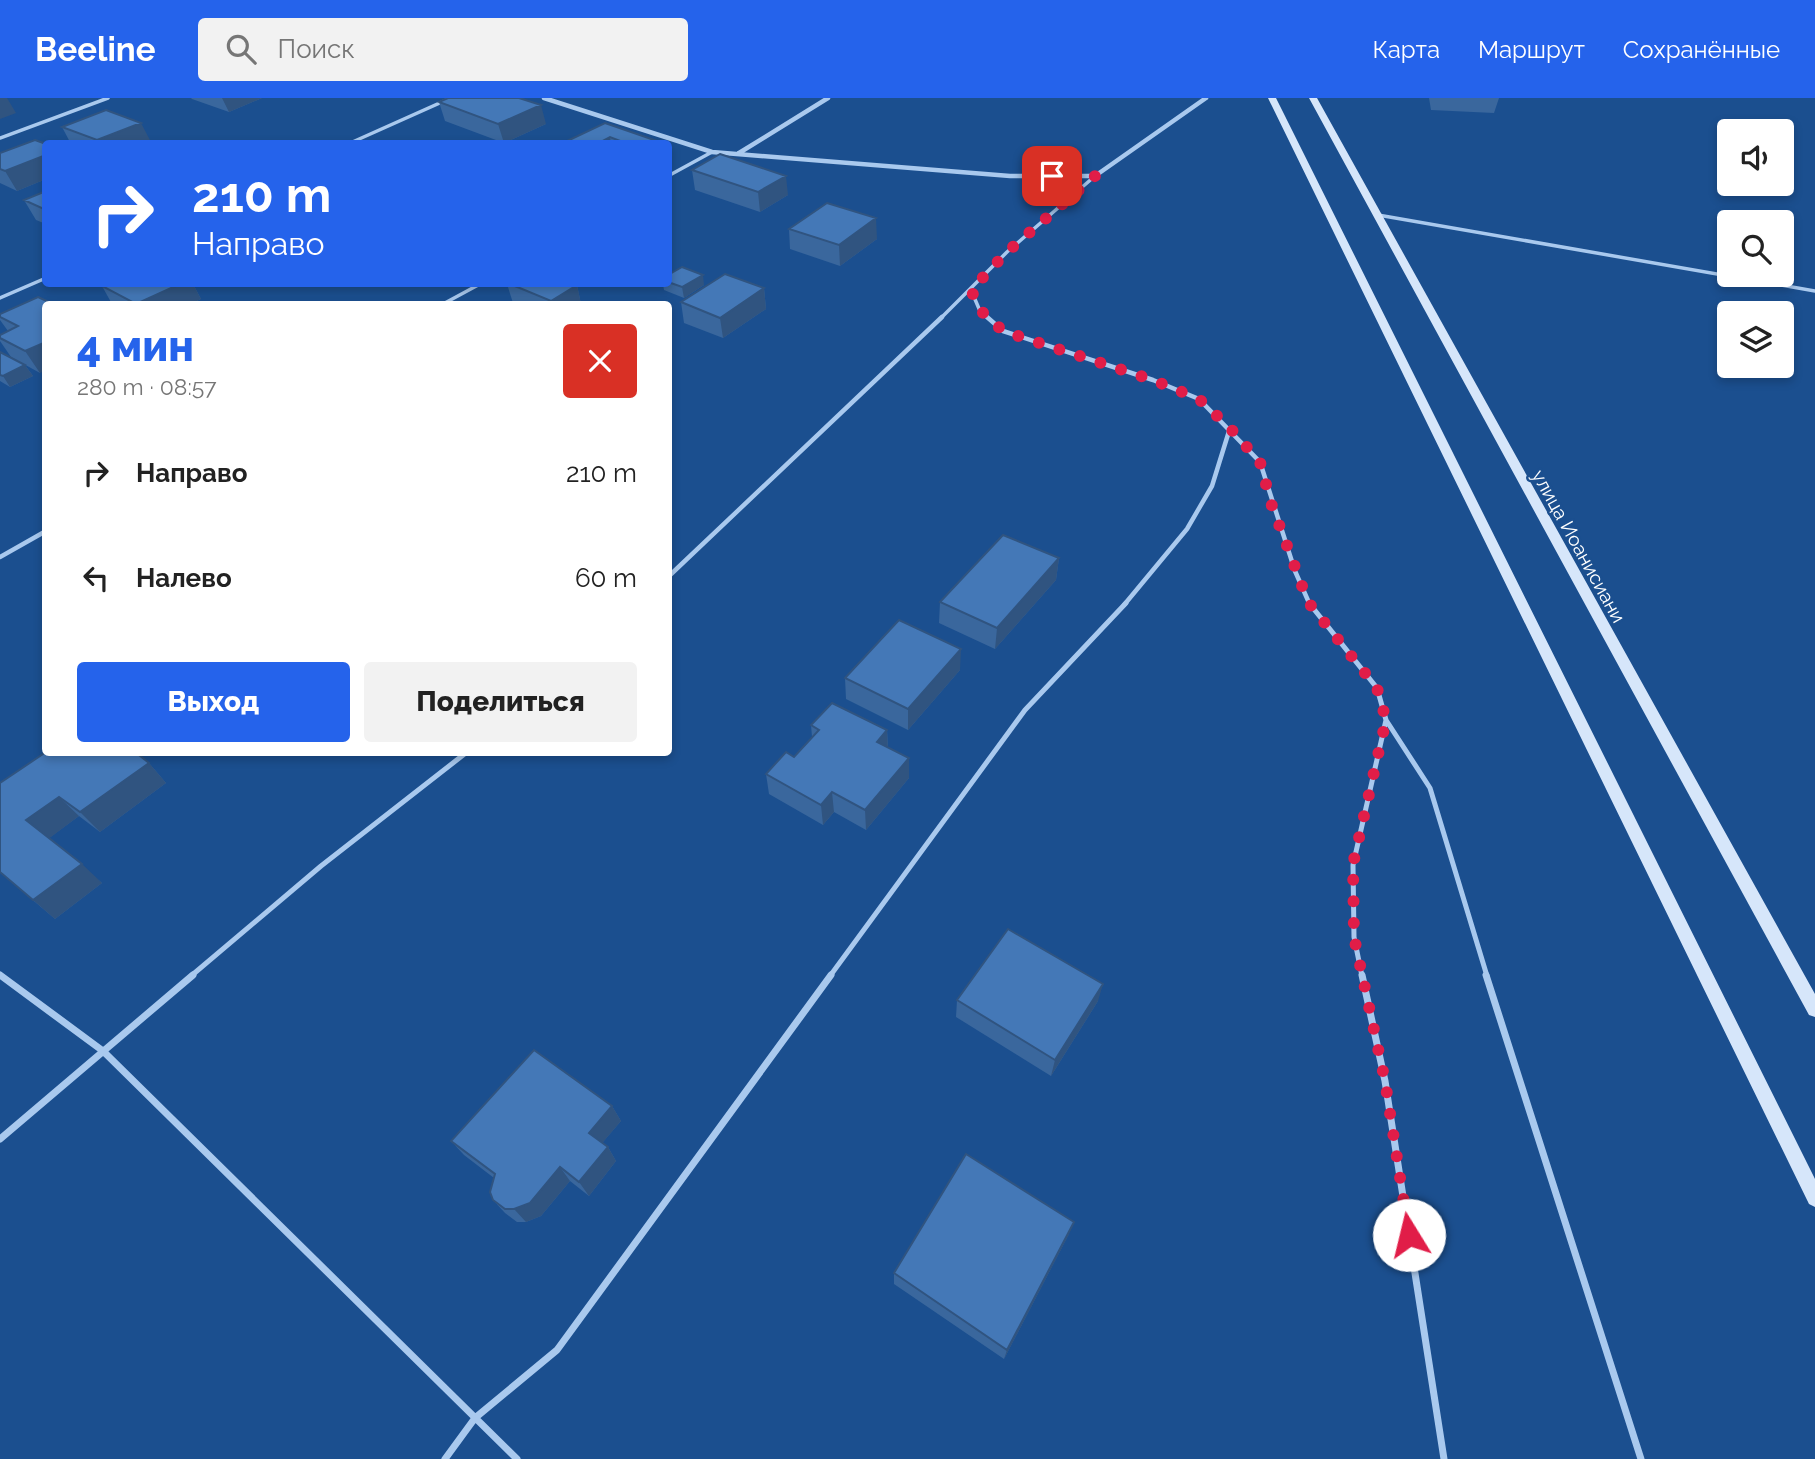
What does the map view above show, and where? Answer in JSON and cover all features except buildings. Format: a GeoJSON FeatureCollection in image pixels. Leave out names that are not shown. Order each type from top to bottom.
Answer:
{"type":"FeatureCollection","features":[{"type":"Feature","properties":{"kind":"main road"},"geometry":{"type":"LineString","coordinates":[[1272,98],[1815,1198]]}},
{"type":"Feature","properties":{"kind":"main road","name":"улица Иоанисиани"},"geometry":{"type":"LineString","coordinates":[[1313,98],[1815,1010]]}},
{"type":"Feature","properties":{"kind":"street"},"geometry":{"type":"LineString","coordinates":[[544,98],[712,152],[1010,176],[1095,176],[1206,98]]}},
{"type":"Feature","properties":{"kind":"street"},"geometry":{"type":"LineString","coordinates":[[738,154],[828,98]]}},
{"type":"Feature","properties":{"kind":"lane"},"geometry":{"type":"LineString","coordinates":[[0,138],[108,98]]}},
{"type":"Feature","properties":{"kind":"lane"},"geometry":{"type":"LineString","coordinates":[[357,140],[451,98]]}},
{"type":"Feature","properties":{"kind":"lane"},"geometry":{"type":"LineString","coordinates":[[672,174],[712,152]]}},
{"type":"Feature","properties":{"kind":"lane"},"geometry":{"type":"LineString","coordinates":[[672,573],[971,290],[1007,252],[1095,176]]}},
{"type":"Feature","properties":{"kind":"lane"},"geometry":{"type":"LineString","coordinates":[[1378,215],[1815,291]]}},
{"type":"Feature","properties":{"kind":"lane"},"geometry":{"type":"LineString","coordinates":[[0,298],[42,280]]}},
{"type":"Feature","properties":{"kind":"lane"},"geometry":{"type":"LineString","coordinates":[[449,301],[474,287]]}},
{"type":"Feature","properties":{"kind":"lane"},"geometry":{"type":"LineString","coordinates":[[971,290],[980,310],[1003,331],[1153,380],[1199,399],[1260,462],[1291,560],[1308,602],[1377,688],[1386,720],[1430,788],[1499,1018],[1641,1459]]}},
{"type":"Feature","properties":{"kind":"lane"},"geometry":{"type":"LineString","coordinates":[[445,1459],[475,1419],[558,1350],[1025,710],[1133,595],[1187,529],[1212,486],[1230,428]]}},
{"type":"Feature","properties":{"kind":"lane"},"geometry":{"type":"LineString","coordinates":[[0,556],[42,533]]}},
{"type":"Feature","properties":{"kind":"lane"},"geometry":{"type":"LineString","coordinates":[[1386,720],[1353,864],[1354,937],[1385,1081],[1444,1459]]}},
{"type":"Feature","properties":{"kind":"lane"},"geometry":{"type":"LineString","coordinates":[[0,1139],[321,866],[462,756]]}},
{"type":"Feature","properties":{"kind":"lane"},"geometry":{"type":"LineString","coordinates":[[0,975],[103,1051],[517,1459]]}},
{"type":"Feature","properties":{"kind":"route"},"geometry":{"type":"LineString","coordinates":[[1052,176],[1095,176],[1007,252],[971,290],[980,310],[1003,331],[1153,380],[1199,399],[1230,428],[1260,462],[1271,503],[1308,602],[1377,688],[1386,720],[1353,864],[1354,937],[1385,1081],[1409,1235]]}}]}
